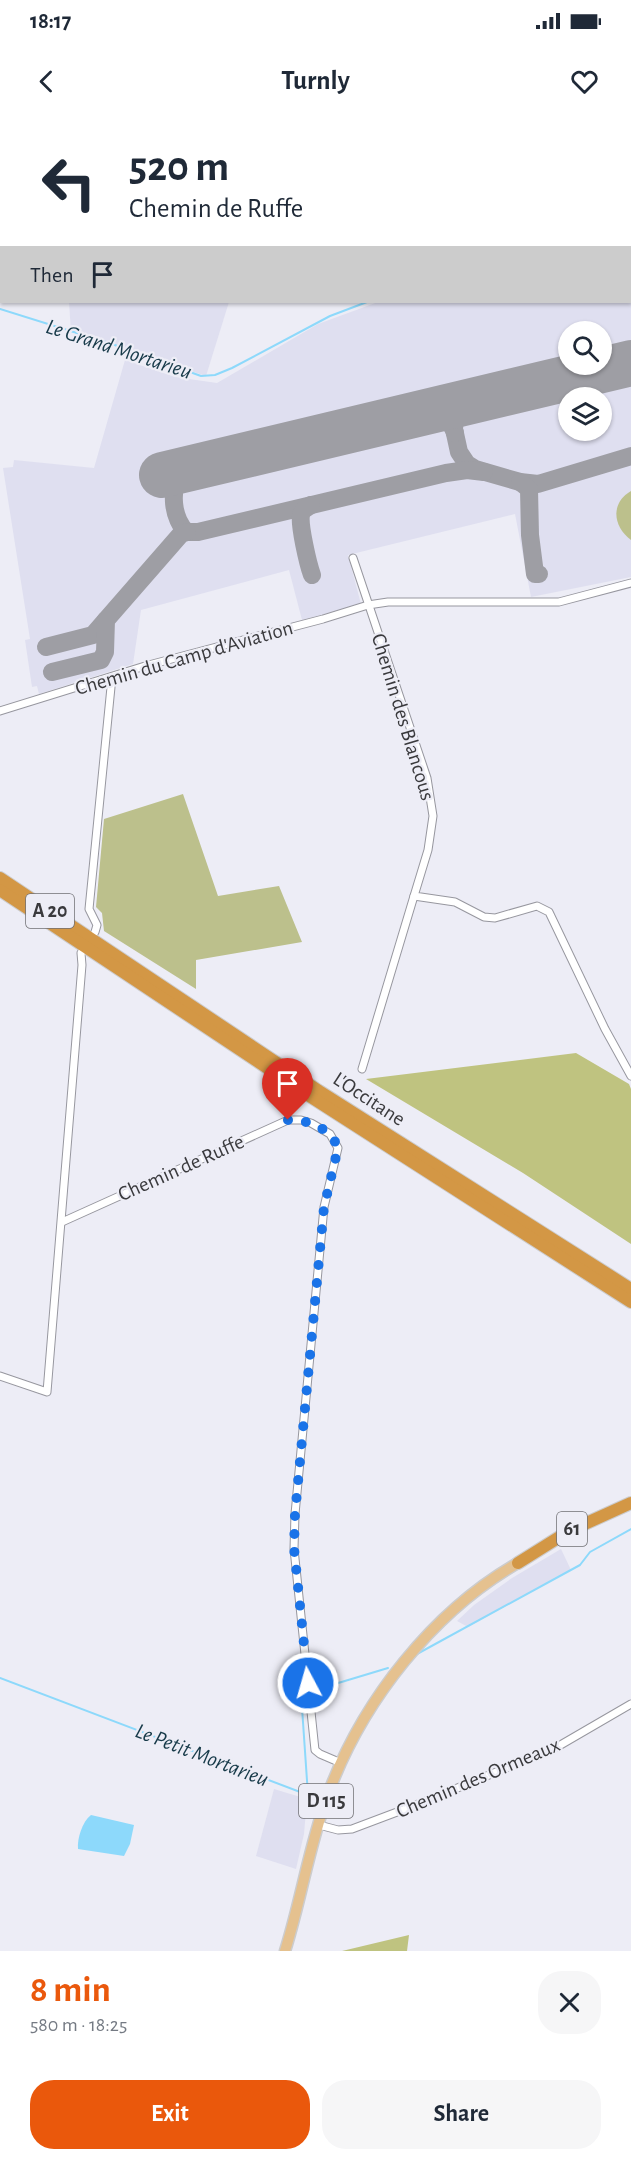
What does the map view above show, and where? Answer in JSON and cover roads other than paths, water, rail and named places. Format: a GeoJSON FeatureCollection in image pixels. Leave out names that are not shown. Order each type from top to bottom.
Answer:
{"type":"FeatureCollection","features":[{"type":"Feature","properties":{"kind":"highway","name":"L'Occitane"},"geometry":{"type":"LineString","coordinates":[[0,878],[320,1091],[631,1289]]}},
{"type":"Feature","properties":{"kind":"highway","name":"L'Occitane"},"geometry":{"type":"LineString","coordinates":[[0,890],[314,1099],[631,1302]]}},
{"type":"Feature","properties":{"kind":"highway"},"geometry":{"type":"LineString","coordinates":[[530,1238],[631,1311]]}},
{"type":"Feature","properties":{"kind":"highway"},"geometry":{"type":"LineString","coordinates":[[556,1241],[631,1283]]}},
{"type":"Feature","properties":{"kind":"highway","name":"61"},"geometry":{"type":"LineString","coordinates":[[518,1563],[568,1531],[631,1503]]}},
{"type":"Feature","properties":{"kind":"main road","name":"D 115"},"geometry":{"type":"LineString","coordinates":[[285,1951],[319,1825],[341,1763],[384,1687],[414,1650],[474,1594],[518,1563],[555,1543],[631,1509]]}},
{"type":"Feature","properties":{"kind":"street","name":"Chemin des Blancous"},"geometry":{"type":"LineString","coordinates":[[353,558],[427,778],[433,816],[428,850],[362,1069]]}},
{"type":"Feature","properties":{"kind":"street","name":"Chemin du Camp d'Aviation"},"geometry":{"type":"LineString","coordinates":[[0,711],[145,666],[368,605],[388,602],[559,602],[631,583]]}},
{"type":"Feature","properties":{"kind":"street"},"geometry":{"type":"LineString","coordinates":[[95,932],[97,925],[89,909],[112,678]]}},
{"type":"Feature","properties":{"kind":"street"},"geometry":{"type":"LineString","coordinates":[[414,896],[455,902],[484,917],[495,918],[537,906],[549,912],[605,1029],[631,1076]]}},
{"type":"Feature","properties":{"kind":"street"},"geometry":{"type":"LineString","coordinates":[[0,1376],[47,1392],[62,1222],[81,953]]}},
{"type":"Feature","properties":{"kind":"street","name":"Chemin de Ruffe"},"geometry":{"type":"LineString","coordinates":[[62,1222],[288,1120],[311,1123],[330,1134],[335,1140],[338,1154],[324,1207],[295,1514],[294,1548],[315,1750],[341,1763]]}},
{"type":"Feature","properties":{"kind":"street","name":"Chemin des Ormeaux"},"geometry":{"type":"LineString","coordinates":[[319,1825],[338,1830],[351,1829],[421,1803],[557,1747],[631,1704]]}},
{"type":"Feature","properties":{"kind":"water"},"geometry":{"type":"Polygon","coordinates":[[[91,1815],[134,1825],[130,1844],[124,1856],[78,1849],[81,1831],[91,1815]]]}},
{"type":"Feature","properties":{"kind":"waterway","name":"Le Grand Mortarieu"},"geometry":{"type":"LineString","coordinates":[[0,309],[112,344],[201,376],[215,375],[232,368],[330,316],[364,303]]}},
{"type":"Feature","properties":{"kind":"waterway","name":"Le Petit Mortarieu"},"geometry":{"type":"LineString","coordinates":[[417,1654],[580,1565],[590,1552],[631,1529]]}},
{"type":"Feature","properties":{"kind":"waterway","name":"Le Petit Mortarieu"},"geometry":{"type":"LineString","coordinates":[[315,1690],[388,1668]]}},
{"type":"Feature","properties":{"kind":"waterway","name":"Le Petit Mortarieu"},"geometry":{"type":"LineString","coordinates":[[0,1678],[308,1795],[301,1693],[303,1693]]}}]}
